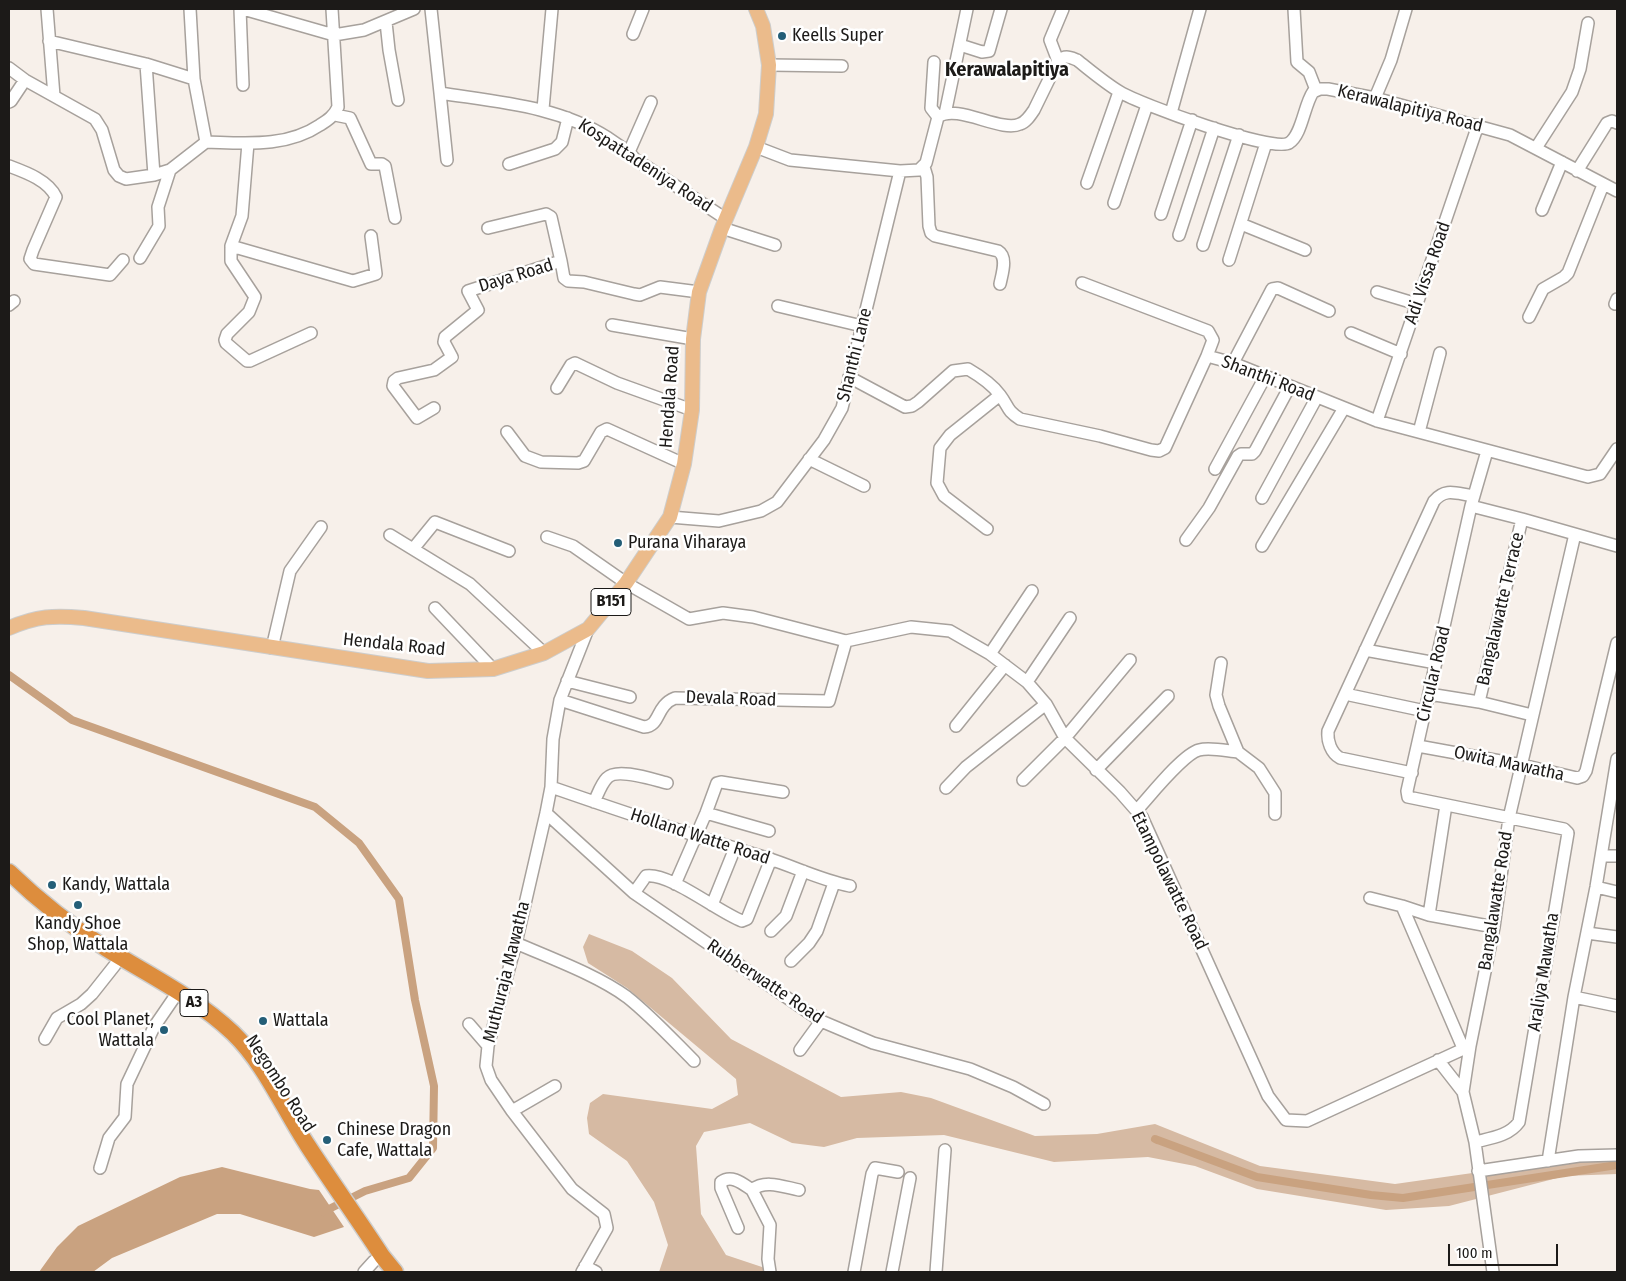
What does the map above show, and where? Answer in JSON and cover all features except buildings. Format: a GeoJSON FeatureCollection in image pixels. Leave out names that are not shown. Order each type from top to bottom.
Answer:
{"type":"FeatureCollection","features":[{"type":"Feature","properties":{"kind":"highway","name":"Negombo Road"},"geometry":{"type":"LineString","coordinates":[[9,872],[42,901],[86,935],[176,996],[223,1024],[253,1056],[329,1184],[359,1230],[395,1272]]}},
{"type":"Feature","properties":{"kind":"highway","name":"Negombo Road"},"geometry":{"type":"LineString","coordinates":[[9,886],[59,928],[115,965],[176,996]]}},
{"type":"Feature","properties":{"kind":"highway","name":"Negombo Road"},"geometry":{"type":"LineString","coordinates":[[359,1230],[374,1268]]}},
{"type":"Feature","properties":{"kind":"main road","name":"Hendala Road"},"geometry":{"type":"LineString","coordinates":[[9,628],[27,620],[54,615],[84,618],[428,671],[493,669],[544,653],[588,629],[626,583],[670,517],[684,464],[692,410],[693,339],[699,292],[724,223],[756,147],[766,114],[769,64],[762,26],[756,9]]}},
{"type":"Feature","properties":{"kind":"street"},"geometry":{"type":"LineString","coordinates":[[47,9],[54,96]]}},
{"type":"Feature","properties":{"kind":"street"},"geometry":{"type":"LineString","coordinates":[[190,9],[194,79],[206,142]]}},
{"type":"Feature","properties":{"kind":"street"},"geometry":{"type":"LineString","coordinates":[[243,85],[242,9],[334,35],[364,30],[414,9]]}},
{"type":"Feature","properties":{"kind":"street"},"geometry":{"type":"LineString","coordinates":[[9,68],[25,80],[95,119],[102,130],[114,170],[119,176],[126,178],[154,175],[170,170],[206,142],[276,142],[311,131],[335,115],[338,107],[332,9]]}},
{"type":"Feature","properties":{"kind":"street"},"geometry":{"type":"LineString","coordinates":[[431,9],[447,160]]}},
{"type":"Feature","properties":{"kind":"street"},"geometry":{"type":"LineString","coordinates":[[543,109],[552,9]]}},
{"type":"Feature","properties":{"kind":"street"},"geometry":{"type":"LineString","coordinates":[[633,34],[643,9]]}},
{"type":"Feature","properties":{"kind":"street"},"geometry":{"type":"LineString","coordinates":[[967,9],[960,45],[941,115],[924,167],[927,177],[929,226],[931,233],[935,236],[1002,253],[1004,259],[1000,284]]}},
{"type":"Feature","properties":{"kind":"street"},"geometry":{"type":"LineString","coordinates":[[960,45],[982,52],[990,51],[1001,9]]}},
{"type":"Feature","properties":{"kind":"street"},"geometry":{"type":"LineString","coordinates":[[934,62],[931,108],[941,115],[954,113],[1008,126],[1020,125],[1034,110],[1058,61],[1050,40],[1063,9]]}},
{"type":"Feature","properties":{"kind":"street"},"geometry":{"type":"LineString","coordinates":[[1171,113],[1200,9]]}},
{"type":"Feature","properties":{"kind":"street"},"geometry":{"type":"LineString","coordinates":[[1294,9],[1297,62],[1309,72],[1316,90]]}},
{"type":"Feature","properties":{"kind":"street"},"geometry":{"type":"LineString","coordinates":[[1375,98],[1391,60],[1406,9]]}},
{"type":"Feature","properties":{"kind":"street"},"geometry":{"type":"LineString","coordinates":[[386,22],[398,100]]}},
{"type":"Feature","properties":{"kind":"street"},"geometry":{"type":"LineString","coordinates":[[1536,148],[1572,92],[1580,69],[1588,22]]}},
{"type":"Feature","properties":{"kind":"street"},"geometry":{"type":"LineString","coordinates":[[49,41],[146,64],[194,79]]}},
{"type":"Feature","properties":{"kind":"street","name":"Kerawalapitiya Road"},"geometry":{"type":"LineString","coordinates":[[1058,61],[1066,57],[1077,60],[1119,92],[1147,105],[1214,128],[1266,142],[1286,144],[1294,138],[1310,97],[1316,90],[1333,89],[1375,98],[1510,135],[1617,191]]}},
{"type":"Feature","properties":{"kind":"street"},"geometry":{"type":"LineString","coordinates":[[146,64],[154,175]]}},
{"type":"Feature","properties":{"kind":"street"},"geometry":{"type":"LineString","coordinates":[[769,64],[842,66]]}},
{"type":"Feature","properties":{"kind":"street"},"geometry":{"type":"LineString","coordinates":[[9,102],[25,80]]}},
{"type":"Feature","properties":{"kind":"street"},"geometry":{"type":"LineString","coordinates":[[1087,183],[1119,92]]}},
{"type":"Feature","properties":{"kind":"street","name":"Kospattadeniya Road"},"geometry":{"type":"LineString","coordinates":[[440,93],[543,109],[595,130],[629,152],[635,159],[724,223],[775,245]]}},
{"type":"Feature","properties":{"kind":"street"},"geometry":{"type":"LineString","coordinates":[[629,152],[651,102]]}},
{"type":"Feature","properties":{"kind":"street"},"geometry":{"type":"LineString","coordinates":[[1114,202],[1147,105]]}},
{"type":"Feature","properties":{"kind":"street"},"geometry":{"type":"LineString","coordinates":[[335,115],[350,118],[371,164],[382,164],[385,166],[395,218]]}},
{"type":"Feature","properties":{"kind":"street"},"geometry":{"type":"LineString","coordinates":[[509,164],[555,149],[562,142],[568,118]]}},
{"type":"Feature","properties":{"kind":"street"},"geometry":{"type":"LineString","coordinates":[[1160,214],[1192,120]]}},
{"type":"Feature","properties":{"kind":"street"},"geometry":{"type":"LineString","coordinates":[[1577,171],[1607,123],[1617,123]]}},
{"type":"Feature","properties":{"kind":"street","name":"Adi Vissa Road"},"geometry":{"type":"LineString","coordinates":[[1377,421],[1478,125]]}},
{"type":"Feature","properties":{"kind":"street"},"geometry":{"type":"LineString","coordinates":[[1179,235],[1214,128]]}},
{"type":"Feature","properties":{"kind":"street"},"geometry":{"type":"LineString","coordinates":[[1203,245],[1239,135]]}},
{"type":"Feature","properties":{"kind":"street"},"geometry":{"type":"LineString","coordinates":[[1229,260],[1266,142]]}},
{"type":"Feature","properties":{"kind":"street"},"geometry":{"type":"LineString","coordinates":[[248,143],[242,216],[231,246],[231,261],[255,297],[249,312],[227,334],[224,340],[226,344],[247,361],[250,361],[311,333]]}},
{"type":"Feature","properties":{"kind":"street"},"geometry":{"type":"LineString","coordinates":[[756,147],[790,160],[900,171],[914,171],[924,167]]}},
{"type":"Feature","properties":{"kind":"street"},"geometry":{"type":"LineString","coordinates":[[1542,210],[1562,162]]}},
{"type":"Feature","properties":{"kind":"street"},"geometry":{"type":"LineString","coordinates":[[9,166],[33,175],[54,192],[56,197],[32,250],[30,259],[34,264],[110,275],[123,260]]}},
{"type":"Feature","properties":{"kind":"street"},"geometry":{"type":"LineString","coordinates":[[140,258],[159,226],[158,207],[170,170]]}},
{"type":"Feature","properties":{"kind":"street","name":"Shanthi Lane"},"geometry":{"type":"LineString","coordinates":[[670,517],[720,521],[761,511],[777,502],[824,440],[842,408],[848,377],[900,171]]}},
{"type":"Feature","properties":{"kind":"street"},"geometry":{"type":"LineString","coordinates":[[1529,317],[1543,289],[1568,273],[1604,185]]}},
{"type":"Feature","properties":{"kind":"street"},"geometry":{"type":"LineString","coordinates":[[488,228],[546,214],[549,215],[561,261]]}},
{"type":"Feature","properties":{"kind":"street"},"geometry":{"type":"LineString","coordinates":[[1241,224],[1305,250]]}},
{"type":"Feature","properties":{"kind":"street"},"geometry":{"type":"LineString","coordinates":[[231,246],[354,281],[376,274],[371,236]]}},
{"type":"Feature","properties":{"kind":"street","name":"Daya Road"},"geometry":{"type":"LineString","coordinates":[[434,408],[417,418],[394,386],[394,381],[398,378],[434,370],[452,357],[444,342],[445,337],[478,310],[468,291],[561,261],[564,278],[568,281],[584,282],[640,295],[660,287],[699,292]]}},
{"type":"Feature","properties":{"kind":"street"},"geometry":{"type":"LineString","coordinates":[[1082,283],[1208,331],[1213,340],[1207,356]]}},
{"type":"Feature","properties":{"kind":"street"},"geometry":{"type":"LineString","coordinates":[[1233,364],[1272,289],[1278,288],[1330,311]]}},
{"type":"Feature","properties":{"kind":"street"},"geometry":{"type":"LineString","coordinates":[[1377,292],[1417,304]]}},
{"type":"Feature","properties":{"kind":"street"},"geometry":{"type":"LineString","coordinates":[[778,306],[862,326]]}},
{"type":"Feature","properties":{"kind":"street"},"geometry":{"type":"LineString","coordinates":[[612,325],[693,339]]}},
{"type":"Feature","properties":{"kind":"street"},"geometry":{"type":"LineString","coordinates":[[1351,333],[1400,354]]}},
{"type":"Feature","properties":{"kind":"street"},"geometry":{"type":"LineString","coordinates":[[1419,432],[1440,353]]}},
{"type":"Feature","properties":{"kind":"street","name":"Shanthi Road"},"geometry":{"type":"LineString","coordinates":[[848,377],[905,406],[912,406],[953,371],[968,369],[985,380],[1000,395],[1010,412],[1020,419],[1159,451],[1165,448],[1207,356],[1233,364],[1377,421],[1588,477],[1600,474],[1617,449]]}},
{"type":"Feature","properties":{"kind":"street"},"geometry":{"type":"LineString","coordinates":[[557,388],[571,365],[578,364],[617,383],[692,410]]}},
{"type":"Feature","properties":{"kind":"street"},"geometry":{"type":"LineString","coordinates":[[1215,470],[1265,377]]}},
{"type":"Feature","properties":{"kind":"street"},"geometry":{"type":"LineString","coordinates":[[1186,540],[1208,508],[1238,456],[1241,454],[1252,454],[1255,451],[1290,386]]}},
{"type":"Feature","properties":{"kind":"street"},"geometry":{"type":"LineString","coordinates":[[988,528],[944,496],[939,489],[937,483],[940,448],[950,435],[1000,395]]}},
{"type":"Feature","properties":{"kind":"street"},"geometry":{"type":"LineString","coordinates":[[1262,498],[1317,397]]}},
{"type":"Feature","properties":{"kind":"street"},"geometry":{"type":"LineString","coordinates":[[1262,546],[1344,408]]}},
{"type":"Feature","properties":{"kind":"street"},"geometry":{"type":"LineString","coordinates":[[507,432],[525,456],[541,462],[578,463],[584,461],[601,432],[607,429],[684,464]]}},
{"type":"Feature","properties":{"kind":"street","name":"Circular Road"},"geometry":{"type":"LineString","coordinates":[[1487,451],[1473,501],[1428,694],[1408,797],[1509,818]]}},
{"type":"Feature","properties":{"kind":"street"},"geometry":{"type":"LineString","coordinates":[[809,459],[864,486]]}},
{"type":"Feature","properties":{"kind":"street"},"geometry":{"type":"LineString","coordinates":[[1412,773],[1340,758],[1335,755],[1328,742],[1328,731],[1434,501],[1440,494],[1445,492],[1522,519]]}},
{"type":"Feature","properties":{"kind":"street","name":"Bangalawatte Terrace"},"geometry":{"type":"LineString","coordinates":[[1428,694],[1479,702],[1522,519],[1575,534]]}},
{"type":"Feature","properties":{"kind":"street"},"geometry":{"type":"LineString","coordinates":[[413,549],[435,522],[509,552]]}},
{"type":"Feature","properties":{"kind":"street"},"geometry":{"type":"LineString","coordinates":[[272,648],[290,571],[322,527]]}},
{"type":"Feature","properties":{"kind":"street"},"geometry":{"type":"LineString","coordinates":[[1575,534],[1617,546]]}},
{"type":"Feature","properties":{"kind":"street","name":"Bangalawatte Road"},"geometry":{"type":"LineString","coordinates":[[1493,1272],[1475,1142],[1463,1092],[1466,1047],[1494,927],[1509,818],[1575,534]]}},
{"type":"Feature","properties":{"kind":"street"},"geometry":{"type":"LineString","coordinates":[[390,535],[470,584],[544,653]]}},
{"type":"Feature","properties":{"kind":"street","name":"Etampolawatte Road"},"geometry":{"type":"LineString","coordinates":[[547,537],[573,546],[626,583],[689,619],[723,612],[753,616],[846,641],[911,627],[941,629],[950,631],[990,654],[1027,682],[1046,704],[1065,738],[1142,817],[1268,1096],[1286,1120],[1308,1121],[1466,1047]]}},
{"type":"Feature","properties":{"kind":"street"},"geometry":{"type":"LineString","coordinates":[[990,654],[1032,592]]}},
{"type":"Feature","properties":{"kind":"street"},"geometry":{"type":"LineString","coordinates":[[435,608],[493,669]]}},
{"type":"Feature","properties":{"kind":"street"},"geometry":{"type":"LineString","coordinates":[[1027,682],[1070,618]]}},
{"type":"Feature","properties":{"kind":"street","name":"Muthuraja Mawatha"},"geometry":{"type":"LineString","coordinates":[[583,1269],[607,1228],[604,1214],[572,1188],[512,1111],[491,1080],[486,1066],[488,1046],[516,943],[546,812],[551,787],[553,739],[560,700],[588,629]]}},
{"type":"Feature","properties":{"kind":"street","name":"Devala Road"},"geometry":{"type":"LineString","coordinates":[[560,700],[644,727],[654,724],[663,706],[667,701],[674,698],[829,701],[846,641]]}},
{"type":"Feature","properties":{"kind":"street","name":"Owita Mawatha"},"geometry":{"type":"LineString","coordinates":[[1418,746],[1522,765],[1577,778],[1583,776],[1586,771],[1617,643]]}},
{"type":"Feature","properties":{"kind":"street"},"geometry":{"type":"LineString","coordinates":[[1365,650],[1436,663]]}},
{"type":"Feature","properties":{"kind":"street"},"geometry":{"type":"LineString","coordinates":[[1023,780],[1065,738],[1130,660]]}},
{"type":"Feature","properties":{"kind":"street"},"geometry":{"type":"LineString","coordinates":[[1221,663],[1216,695],[1218,706],[1238,752],[1259,768],[1275,793],[1275,814]]}},
{"type":"Feature","properties":{"kind":"street"},"geometry":{"type":"LineString","coordinates":[[956,726],[1005,665]]}},
{"type":"Feature","properties":{"kind":"street"},"geometry":{"type":"LineString","coordinates":[[567,681],[630,697]]}},
{"type":"Feature","properties":{"kind":"street"},"geometry":{"type":"LineString","coordinates":[[1345,694],[1425,712]]}},
{"type":"Feature","properties":{"kind":"street"},"geometry":{"type":"LineString","coordinates":[[1096,770],[1168,696]]}},
{"type":"Feature","properties":{"kind":"street"},"geometry":{"type":"LineString","coordinates":[[1479,702],[1532,715]]}},
{"type":"Feature","properties":{"kind":"street"},"geometry":{"type":"LineString","coordinates":[[946,788],[966,767],[1046,704]]}},
{"type":"Feature","properties":{"kind":"street"},"geometry":{"type":"LineString","coordinates":[[1137,810],[1192,753],[1201,750],[1238,752]]}},
{"type":"Feature","properties":{"kind":"street"},"geometry":{"type":"LineString","coordinates":[[1548,1161],[1574,997],[1601,856],[1613,812],[1617,763]]}},
{"type":"Feature","properties":{"kind":"street"},"geometry":{"type":"LineString","coordinates":[[594,802],[603,782],[608,776],[614,774],[622,773],[667,783]]}},
{"type":"Feature","properties":{"kind":"street"},"geometry":{"type":"LineString","coordinates":[[675,884],[706,813],[715,787],[721,782],[783,792]]}},
{"type":"Feature","properties":{"kind":"street","name":"Holland Watte Road"},"geometry":{"type":"LineString","coordinates":[[551,787],[770,859],[834,883],[850,886]]}},
{"type":"Feature","properties":{"kind":"street"},"geometry":{"type":"LineString","coordinates":[[1429,915],[1446,805]]}},
{"type":"Feature","properties":{"kind":"street","name":"Rubberwatte Road"},"geometry":{"type":"LineString","coordinates":[[546,812],[634,893],[820,1021],[873,1043],[970,1069],[1013,1087],[1044,1104]]}},
{"type":"Feature","properties":{"kind":"street"},"geometry":{"type":"LineString","coordinates":[[706,813],[769,831]]}},
{"type":"Feature","properties":{"kind":"street","name":"Araliya Mawatha"},"geometry":{"type":"LineString","coordinates":[[1475,1142],[1504,1134],[1514,1128],[1519,1122],[1568,833],[1564,829],[1509,818]]}},
{"type":"Feature","properties":{"kind":"street"},"geometry":{"type":"LineString","coordinates":[[712,905],[735,848]]}},
{"type":"Feature","properties":{"kind":"street"},"geometry":{"type":"LineString","coordinates":[[1601,856],[1617,856]]}},
{"type":"Feature","properties":{"kind":"street"},"geometry":{"type":"LineString","coordinates":[[634,893],[646,876],[653,875],[675,884],[742,922],[747,919],[770,859]]}},
{"type":"Feature","properties":{"kind":"street"},"geometry":{"type":"LineString","coordinates":[[770,932],[786,916],[803,871]]}},
{"type":"Feature","properties":{"kind":"street"},"geometry":{"type":"LineString","coordinates":[[791,961],[809,943],[816,931],[834,883]]}},
{"type":"Feature","properties":{"kind":"street"},"geometry":{"type":"LineString","coordinates":[[1596,887],[1617,892]]}},
{"type":"Feature","properties":{"kind":"street"},"geometry":{"type":"LineString","coordinates":[[1370,898],[1429,915],[1494,927]]}},
{"type":"Feature","properties":{"kind":"street"},"geometry":{"type":"LineString","coordinates":[[1402,906],[1466,1047]]}},
{"type":"Feature","properties":{"kind":"street"},"geometry":{"type":"LineString","coordinates":[[1587,933],[1617,937]]}},
{"type":"Feature","properties":{"kind":"street"},"geometry":{"type":"LineString","coordinates":[[516,943],[602,982],[625,996],[645,1012],[694,1061]]}},
{"type":"Feature","properties":{"kind":"street"},"geometry":{"type":"LineString","coordinates":[[45,1039],[57,1018],[86,999],[115,965]]}},
{"type":"Feature","properties":{"kind":"street"},"geometry":{"type":"LineString","coordinates":[[100,1168],[109,1138],[125,1117],[127,1084],[154,1027],[176,996]]}},
{"type":"Feature","properties":{"kind":"street"},"geometry":{"type":"LineString","coordinates":[[1574,997],[1617,1006]]}},
{"type":"Feature","properties":{"kind":"street"},"geometry":{"type":"LineString","coordinates":[[800,1050],[820,1021]]}},
{"type":"Feature","properties":{"kind":"street"},"geometry":{"type":"LineString","coordinates":[[469,1024],[488,1046]]}},
{"type":"Feature","properties":{"kind":"street"},"geometry":{"type":"LineString","coordinates":[[1438,1060],[1463,1092]]}},
{"type":"Feature","properties":{"kind":"street"},"geometry":{"type":"LineString","coordinates":[[512,1111],[555,1086]]}},
{"type":"Feature","properties":{"kind":"street"},"geometry":{"type":"LineString","coordinates":[[936,1272],[945,1150]]}},
{"type":"Feature","properties":{"kind":"street"},"geometry":{"type":"LineString","coordinates":[[1479,1176],[1579,1156],[1617,1155]]}},
{"type":"Feature","properties":{"kind":"street"},"geometry":{"type":"LineString","coordinates":[[854,1272],[872,1174],[875,1168],[898,1172]]}},
{"type":"Feature","properties":{"kind":"street"},"geometry":{"type":"LineString","coordinates":[[738,1228],[721,1188],[721,1182],[726,1178],[732,1178],[752,1190],[770,1225],[768,1259],[770,1272]]}},
{"type":"Feature","properties":{"kind":"street"},"geometry":{"type":"LineString","coordinates":[[892,1272],[910,1178]]}},
{"type":"Feature","properties":{"kind":"street"},"geometry":{"type":"LineString","coordinates":[[752,1190],[766,1184],[799,1190]]}},
{"type":"Feature","properties":{"kind":"street"},"geometry":{"type":"LineString","coordinates":[[583,1269],[596,1272]]}},
{"type":"Feature","properties":{"kind":"shaded area"},"geometry":{"type":"Polygon","coordinates":[[[589,934],[632,951],[672,978],[731,1039],[841,1097],[901,1092],[931,1098],[1035,1136],[1097,1134],[1155,1124],[1260,1166],[1395,1184],[1564,1160],[1617,1149],[1617,1174],[1565,1176],[1449,1206],[1386,1210],[1257,1189],[1195,1166],[1148,1157],[1054,1162],[944,1135],[857,1138],[824,1147],[792,1143],[750,1123],[704,1132],[696,1146],[701,1214],[726,1255],[771,1270],[771,1272],[659,1272],[668,1245],[654,1202],[627,1161],[589,1134],[587,1118],[590,1103],[603,1094],[712,1109],[738,1095],[736,1079],[627,988],[588,963],[583,947],[589,934]]]}},
{"type":"Feature","properties":{"kind":"shaded area"},"geometry":{"type":"Polygon","coordinates":[[[222,1167],[319,1190],[344,1227],[314,1237],[240,1214],[217,1214],[112,1258],[93,1272],[39,1272],[57,1247],[78,1226],[180,1177],[222,1167]]]}},
{"type":"Feature","properties":{"kind":"waterway"},"geometry":{"type":"LineString","coordinates":[[9,675],[72,720],[315,807],[359,843],[399,899],[415,1000],[434,1086],[433,1148],[409,1178],[365,1191],[323,1212]]}},
{"type":"Feature","properties":{"kind":"waterway"},"geometry":{"type":"LineString","coordinates":[[1157,1140],[1155,1139],[1257,1177],[1371,1195],[1403,1198],[1617,1165]]}},
{"type":"Feature","properties":{"kind":"place","name":"Keells Super"},"geometry":{"type":"Point","coordinates":[782,36]}},
{"type":"Feature","properties":{"kind":"place","name":"Purana Viharaya"},"geometry":{"type":"Point","coordinates":[618,543]}},
{"type":"Feature","properties":{"kind":"place","name":"Kandy, Wattala"},"geometry":{"type":"Point","coordinates":[52,885]}},
{"type":"Feature","properties":{"kind":"place","name":"Kandy Shoe Shop, Wattala"},"geometry":{"type":"Point","coordinates":[78,905]}},
{"type":"Feature","properties":{"kind":"place","name":"Wattala"},"geometry":{"type":"Point","coordinates":[263,1021]}},
{"type":"Feature","properties":{"kind":"place","name":"Cool Planet, Wattala"},"geometry":{"type":"Point","coordinates":[164,1030]}},
{"type":"Feature","properties":{"kind":"place","name":"Chinese Dragon Cafe, Wattala"},"geometry":{"type":"Point","coordinates":[327,1140]}},
{"type":"Feature","properties":{"kind":"district","name":"Kerawalapitiya"},"geometry":{"type":"Point","coordinates":[1007,70]}}]}
